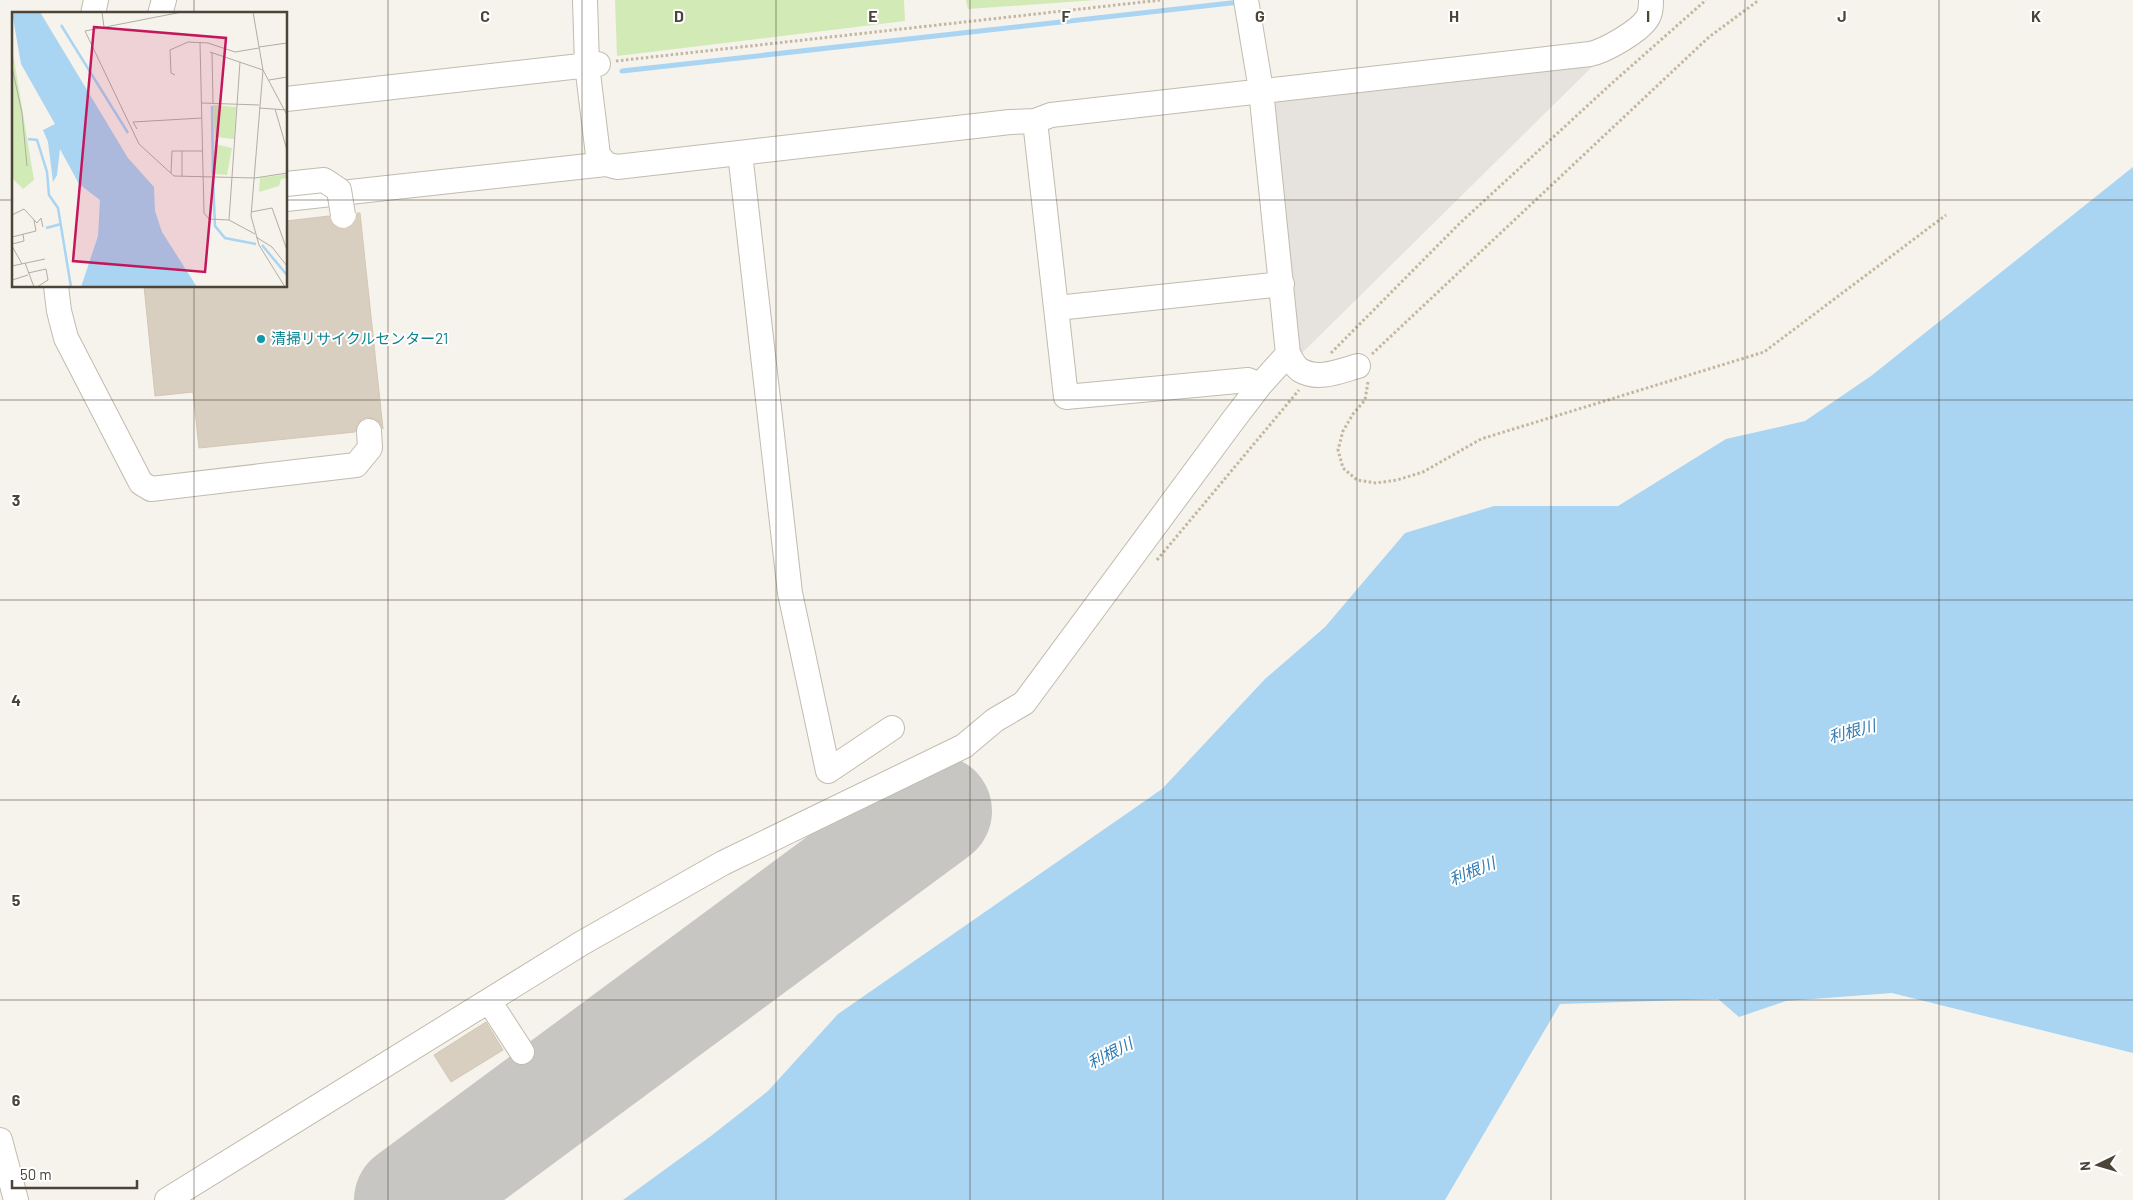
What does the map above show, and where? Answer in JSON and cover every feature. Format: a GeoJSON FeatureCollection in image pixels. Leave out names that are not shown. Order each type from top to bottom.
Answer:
{"type":"FeatureCollection","features":[{"type":"Feature","properties":{"kind":"street"},"geometry":{"type":"LineString","coordinates":[[585,0],[592,64],[598,155],[606,164]]}},
{"type":"Feature","properties":{"kind":"street"},"geometry":{"type":"LineString","coordinates":[[592,64],[595,0]]}},
{"type":"Feature","properties":{"kind":"street"},"geometry":{"type":"LineString","coordinates":[[1246,0],[1261,90],[1288,354],[1298,369],[1311,375],[1325,375],[1358,366]]}},
{"type":"Feature","properties":{"kind":"street"},"geometry":{"type":"LineString","coordinates":[[288,199],[606,164],[625,167],[1010,122],[1036,121],[1050,116],[1261,90],[1599,52],[1639,27],[1647,19],[1651,0]]}},
{"type":"Feature","properties":{"kind":"street"},"geometry":{"type":"LineString","coordinates":[[288,99],[592,64]]}},
{"type":"Feature","properties":{"kind":"street"},"geometry":{"type":"LineString","coordinates":[[1036,121],[1066,397],[1248,380],[1260,385]]}},
{"type":"Feature","properties":{"kind":"street"},"geometry":{"type":"LineString","coordinates":[[740,153],[790,593],[828,771],[892,728]]}},
{"type":"Feature","properties":{"kind":"street"},"geometry":{"type":"LineString","coordinates":[[288,184],[324,180],[339,190],[344,215]]}},
{"type":"Feature","properties":{"kind":"street"},"geometry":{"type":"LineString","coordinates":[[1057,308],[1282,284]]}},
{"type":"Feature","properties":{"kind":"street"},"geometry":{"type":"LineString","coordinates":[[56,288],[59,311],[66,338],[141,483],[151,489],[356,465],[370,448],[369,431]]}},
{"type":"Feature","properties":{"kind":"street"},"geometry":{"type":"LineString","coordinates":[[168,1200],[582,943],[723,863],[964,746],[995,720],[1024,702],[1260,385],[1288,354]]}},
{"type":"Feature","properties":{"kind":"street"},"geometry":{"type":"LineString","coordinates":[[489,1001],[522,1052]]}},
{"type":"Feature","properties":{"kind":"street"},"geometry":{"type":"LineString","coordinates":[[0,1140],[16,1200]]}},
{"type":"Feature","properties":{"kind":"path"},"geometry":{"type":"LineString","coordinates":[[592,64],[1161,0]]}},
{"type":"Feature","properties":{"kind":"path"},"geometry":{"type":"LineString","coordinates":[[1326,358],[1486,198],[1706,0]]}},
{"type":"Feature","properties":{"kind":"path"},"geometry":{"type":"LineString","coordinates":[[1759,0],[1709,37],[1358,366],[1366,374],[1368,385],[1365,400],[1353,414],[1343,431],[1338,450],[1344,468],[1357,480],[1376,484],[1397,480],[1423,472],[1481,439],[1764,352],[1946,215]]}},
{"type":"Feature","properties":{"kind":"path"},"geometry":{"type":"LineString","coordinates":[[1154,563],[1296,394]]}},
{"type":"Feature","properties":{"kind":"shaded area"},"geometry":{"type":"Polygon","coordinates":[[[1598,61],[1300,355],[1271,100],[1598,61]]]}},
{"type":"Feature","properties":{"kind":"green space"},"geometry":{"type":"Polygon","coordinates":[[[615,0],[904,0],[905,21],[617,56],[615,0]]]}},
{"type":"Feature","properties":{"kind":"green space"},"geometry":{"type":"Polygon","coordinates":[[[966,0],[1096,0],[968,9],[966,0]]]}},
{"type":"Feature","properties":{"kind":"water","name":"利根川"},"geometry":{"type":"Polygon","coordinates":[[[2133,167],[2133,1053],[1892,993],[1786,1001],[1739,1017],[1718,999],[1560,1004],[1445,1200],[623,1200],[711,1136],[768,1091],[838,1014],[1162,789],[1265,679],[1325,627],[1405,533],[1494,506],[1618,506],[1726,439],[1805,421],[1871,376],[2133,167]]]}},
{"type":"Feature","properties":{"kind":"building","name":"清掃リサイクルセンター21"},"geometry":{"type":"Polygon","coordinates":[[[357,213],[360,213],[383,429],[376,419],[368,417],[362,419],[357,424],[355,432],[199,448],[193,392],[155,396],[144,288],[288,288],[288,221],[329,216],[333,224],[345,229],[352,225],[357,213]]]}},
{"type":"Feature","properties":{"kind":"building"},"geometry":{"type":"Polygon","coordinates":[[[486,1022],[503,1050],[451,1082],[434,1055],[486,1022]]]}},
{"type":"Feature","properties":{"kind":"waterway"},"geometry":{"type":"LineString","coordinates":[[622,71],[1240,2]]}},
{"type":"Feature","properties":{"kind":"runway"},"geometry":{"type":"LineString","coordinates":[[410,1200],[936,811]]}},
{"type":"Feature","properties":{"kind":"place","name":"清掃リサイクルセンター21"},"geometry":{"type":"Point","coordinates":[261,339]}}]}
